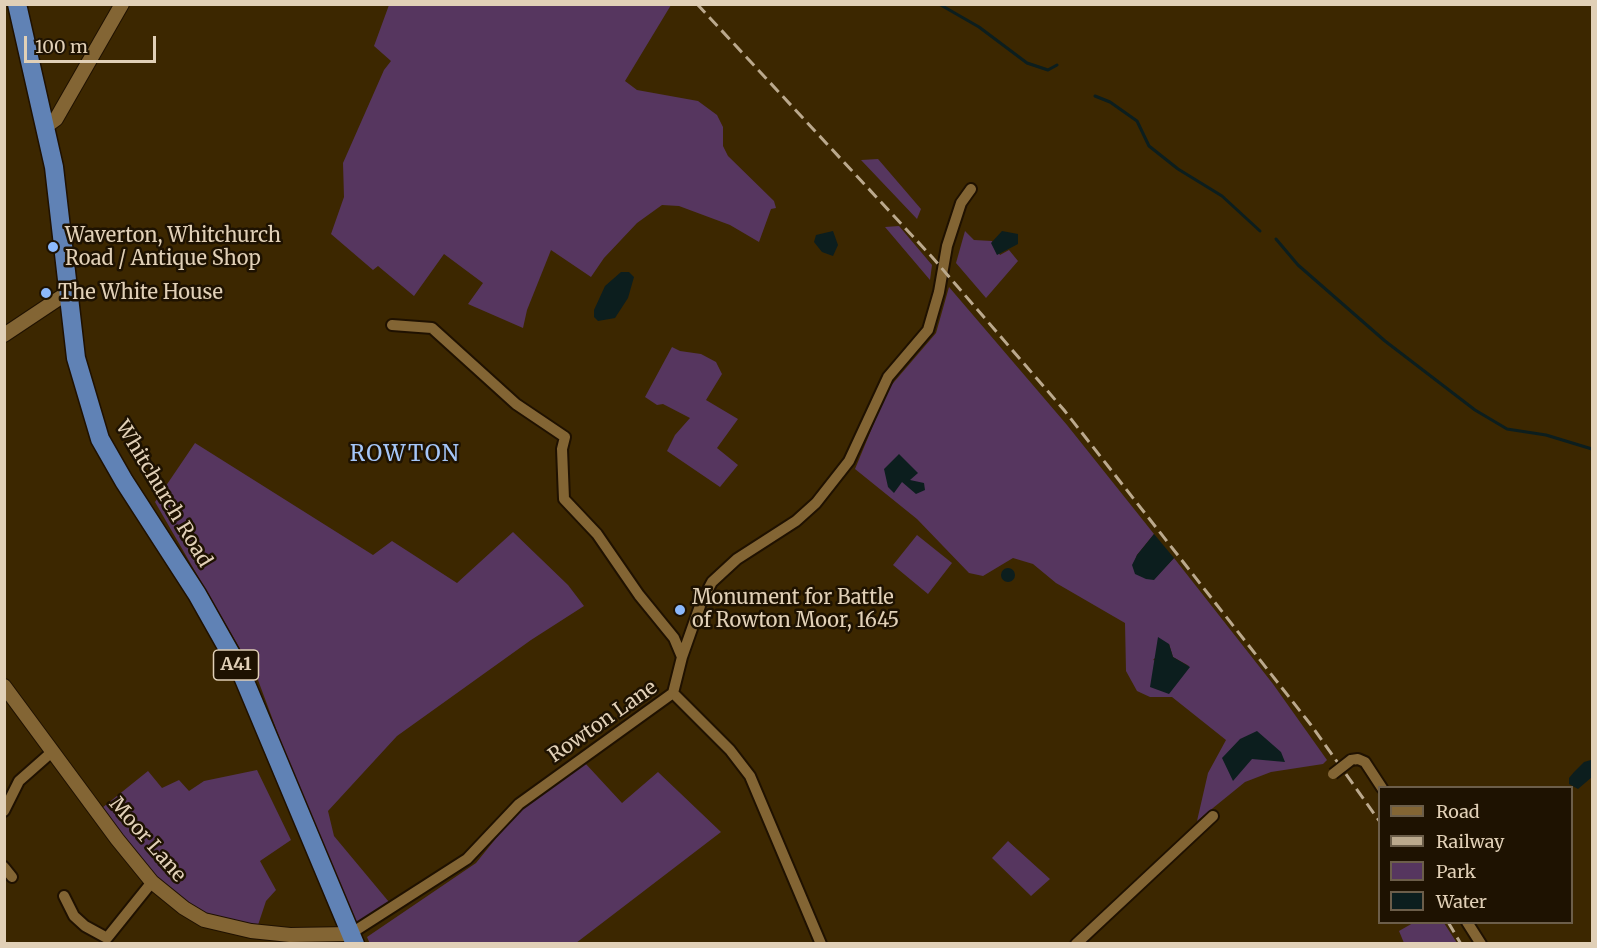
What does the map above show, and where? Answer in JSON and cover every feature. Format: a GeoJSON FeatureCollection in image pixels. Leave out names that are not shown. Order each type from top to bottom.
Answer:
{"type":"FeatureCollection","features":[{"type":"Feature","properties":{"kind":"highway","name":"Whitchurch Road"},"geometry":{"type":"LineString","coordinates":[[17,4],[45,127],[62,229],[76,358],[100,439],[124,481],[197,594],[241,672],[352,939]]}},
{"type":"Feature","properties":{"kind":"street"},"geometry":{"type":"LineString","coordinates":[[45,127],[56,119],[122,4]]}},
{"type":"Feature","properties":{"kind":"street"},"geometry":{"type":"LineString","coordinates":[[673,693],[682,657],[701,603],[712,582],[737,560],[796,521],[816,503],[849,461],[888,377],[928,330],[939,292],[947,246],[961,203],[971,189]]}},
{"type":"Feature","properties":{"kind":"street"},"geometry":{"type":"LineString","coordinates":[[4,334],[68,293]]}},
{"type":"Feature","properties":{"kind":"street"},"geometry":{"type":"LineString","coordinates":[[392,325],[432,328],[516,404],[565,437],[562,449],[564,499],[597,534],[639,595],[674,638],[682,657]]}},
{"type":"Feature","properties":{"kind":"street","name":"Moor Lane"},"geometry":{"type":"LineString","coordinates":[[4,686],[95,812],[152,882],[184,908],[204,920],[227,927],[290,935],[352,939]]}},
{"type":"Feature","properties":{"kind":"street","name":"Rowton Lane"},"geometry":{"type":"LineString","coordinates":[[352,939],[468,858],[519,804],[673,693],[730,750],[750,776],[821,944]]}},
{"type":"Feature","properties":{"kind":"street"},"geometry":{"type":"LineString","coordinates":[[4,811],[19,781],[53,751]]}},
{"type":"Feature","properties":{"kind":"street"},"geometry":{"type":"LineString","coordinates":[[1333,774],[1351,760],[1359,759],[1365,762],[1381,786]]}},
{"type":"Feature","properties":{"kind":"street"},"geometry":{"type":"LineString","coordinates":[[1076,944],[1213,816]]}},
{"type":"Feature","properties":{"kind":"street"},"geometry":{"type":"LineString","coordinates":[[4,867],[12,877]]}},
{"type":"Feature","properties":{"kind":"street"},"geometry":{"type":"LineString","coordinates":[[64,896],[74,916],[84,926],[107,939],[152,882]]}},
{"type":"Feature","properties":{"kind":"street"},"geometry":{"type":"LineString","coordinates":[[1468,924],[1481,944]]}},
{"type":"Feature","properties":{"kind":"green space"},"geometry":{"type":"Polygon","coordinates":[[[389,5],[671,5],[625,81],[637,90],[698,101],[717,115],[723,127],[723,146],[728,156],[774,201],[776,208],[771,209],[759,242],[730,225],[679,206],[662,205],[637,223],[604,258],[591,277],[551,250],[527,310],[523,328],[468,304],[483,283],[444,254],[414,296],[378,266],[373,270],[331,234],[344,197],[343,163],[384,70],[391,61],[374,46],[389,5]]]}},
{"type":"Feature","properties":{"kind":"green space"},"geometry":{"type":"Polygon","coordinates":[[[878,159],[921,209],[917,219],[861,160],[878,159]]]}},
{"type":"Feature","properties":{"kind":"green space"},"geometry":{"type":"Polygon","coordinates":[[[899,226],[932,265],[930,280],[885,227],[899,226]]]}},
{"type":"Feature","properties":{"kind":"green space"},"geometry":{"type":"Polygon","coordinates":[[[965,231],[974,240],[992,241],[1000,255],[1009,250],[1018,261],[986,298],[956,263],[965,231]]]}},
{"type":"Feature","properties":{"kind":"green space"},"geometry":{"type":"Polygon","coordinates":[[[949,287],[1067,425],[1154,534],[1137,555],[1135,561],[1154,579],[1174,558],[1273,684],[1327,760],[1323,764],[1271,772],[1245,782],[1197,821],[1208,773],[1226,740],[1172,697],[1150,697],[1137,691],[1126,671],[1125,623],[1056,583],[1033,564],[1013,558],[983,576],[969,573],[917,519],[855,469],[888,389],[936,333],[949,287]],[[1169,644],[1153,660],[1189,666],[1173,657],[1169,644]]]}},
{"type":"Feature","properties":{"kind":"green space"},"geometry":{"type":"Polygon","coordinates":[[[672,347],[680,351],[701,354],[716,362],[722,374],[706,400],[738,419],[717,448],[738,465],[720,487],[667,451],[675,435],[690,418],[663,404],[657,405],[645,397],[672,347]]]}},
{"type":"Feature","properties":{"kind":"green space"},"geometry":{"type":"Polygon","coordinates":[[[195,443],[373,555],[392,541],[457,583],[513,532],[568,585],[584,606],[531,640],[397,736],[328,811],[334,836],[389,902],[355,924],[313,828],[258,680],[155,502],[195,443]]]}},
{"type":"Feature","properties":{"kind":"green space"},"geometry":{"type":"Polygon","coordinates":[[[917,535],[952,563],[928,594],[893,565],[917,535]]]}},
{"type":"Feature","properties":{"kind":"green space"},"geometry":{"type":"Polygon","coordinates":[[[585,763],[622,803],[658,772],[721,832],[576,943],[370,944],[367,937],[476,863],[518,811],[585,763]]]}},
{"type":"Feature","properties":{"kind":"green space"},"geometry":{"type":"Polygon","coordinates":[[[257,770],[291,840],[260,861],[276,890],[266,901],[258,925],[210,918],[197,910],[159,879],[137,856],[102,808],[148,771],[162,788],[179,780],[189,791],[204,781],[257,770]]]}},
{"type":"Feature","properties":{"kind":"green space"},"geometry":{"type":"Polygon","coordinates":[[[1008,841],[1050,879],[1031,896],[992,858],[1008,841]]]}},
{"type":"Feature","properties":{"kind":"green space"},"geometry":{"type":"Polygon","coordinates":[[[1411,924],[1445,924],[1457,943],[1404,943],[1399,931],[1411,924]]]}},
{"type":"Feature","properties":{"kind":"water"},"geometry":{"type":"Polygon","coordinates":[[[833,231],[838,245],[833,256],[822,252],[814,242],[816,235],[833,231]]]}},
{"type":"Feature","properties":{"kind":"water"},"geometry":{"type":"Polygon","coordinates":[[[1002,231],[1018,234],[1018,244],[997,255],[991,243],[1002,231]]]}},
{"type":"Feature","properties":{"kind":"water"},"geometry":{"type":"Polygon","coordinates":[[[621,272],[629,272],[634,277],[628,298],[615,318],[598,321],[594,317],[594,310],[605,286],[621,272]]]}},
{"type":"Feature","properties":{"kind":"water"},"geometry":{"type":"Polygon","coordinates":[[[899,454],[918,473],[910,480],[924,483],[925,490],[916,494],[902,482],[894,493],[888,487],[884,469],[899,454]]]}},
{"type":"Feature","properties":{"kind":"water"},"geometry":{"type":"Polygon","coordinates":[[[1154,534],[1174,558],[1154,580],[1135,574],[1132,565],[1154,534]]]}},
{"type":"Feature","properties":{"kind":"water"},"geometry":{"type":"Polygon","coordinates":[[[1005,568],[1011,568],[1015,575],[1011,582],[1005,582],[1001,578],[1001,572],[1005,568]]]}},
{"type":"Feature","properties":{"kind":"water"},"geometry":{"type":"Polygon","coordinates":[[[1158,637],[1169,644],[1173,657],[1190,667],[1169,694],[1150,687],[1158,637]]]}},
{"type":"Feature","properties":{"kind":"water"},"geometry":{"type":"Polygon","coordinates":[[[1257,731],[1281,752],[1285,762],[1252,759],[1233,781],[1222,758],[1240,739],[1257,731]]]}},
{"type":"Feature","properties":{"kind":"water"},"geometry":{"type":"Polygon","coordinates":[[[1591,760],[1592,777],[1578,789],[1569,784],[1569,778],[1584,762],[1591,760]]]}},
{"type":"Feature","properties":{"kind":"waterway"},"geometry":{"type":"LineString","coordinates":[[939,4],[979,27],[1027,63],[1048,70],[1057,65]]}},
{"type":"Feature","properties":{"kind":"waterway"},"geometry":{"type":"LineString","coordinates":[[1095,96],[1110,102],[1137,121],[1149,146],[1178,169],[1222,196],[1260,231]]}},
{"type":"Feature","properties":{"kind":"waterway"},"geometry":{"type":"LineString","coordinates":[[1276,239],[1298,265],[1385,341],[1475,410],[1507,429],[1546,435],[1592,449]]}},
{"type":"Feature","properties":{"kind":"railway"},"geometry":{"type":"LineString","coordinates":[[697,4],[932,257],[1064,410],[1311,725],[1378,819]]}},
{"type":"Feature","properties":{"kind":"railway"},"geometry":{"type":"LineString","coordinates":[[1449,924],[1461,944]]}},
{"type":"Feature","properties":{"kind":"place","name":"Waverton, Whitchurch Road / Antique Shop"},"geometry":{"type":"Point","coordinates":[53,247]}},
{"type":"Feature","properties":{"kind":"place","name":"The White House"},"geometry":{"type":"Point","coordinates":[46,293]}},
{"type":"Feature","properties":{"kind":"place","name":"Monument for Battle of Rowton Moor, 1645"},"geometry":{"type":"Point","coordinates":[680,610]}},
{"type":"Feature","properties":{"kind":"district","name":"ROWTON"},"geometry":{"type":"Point","coordinates":[405,455]}}]}
